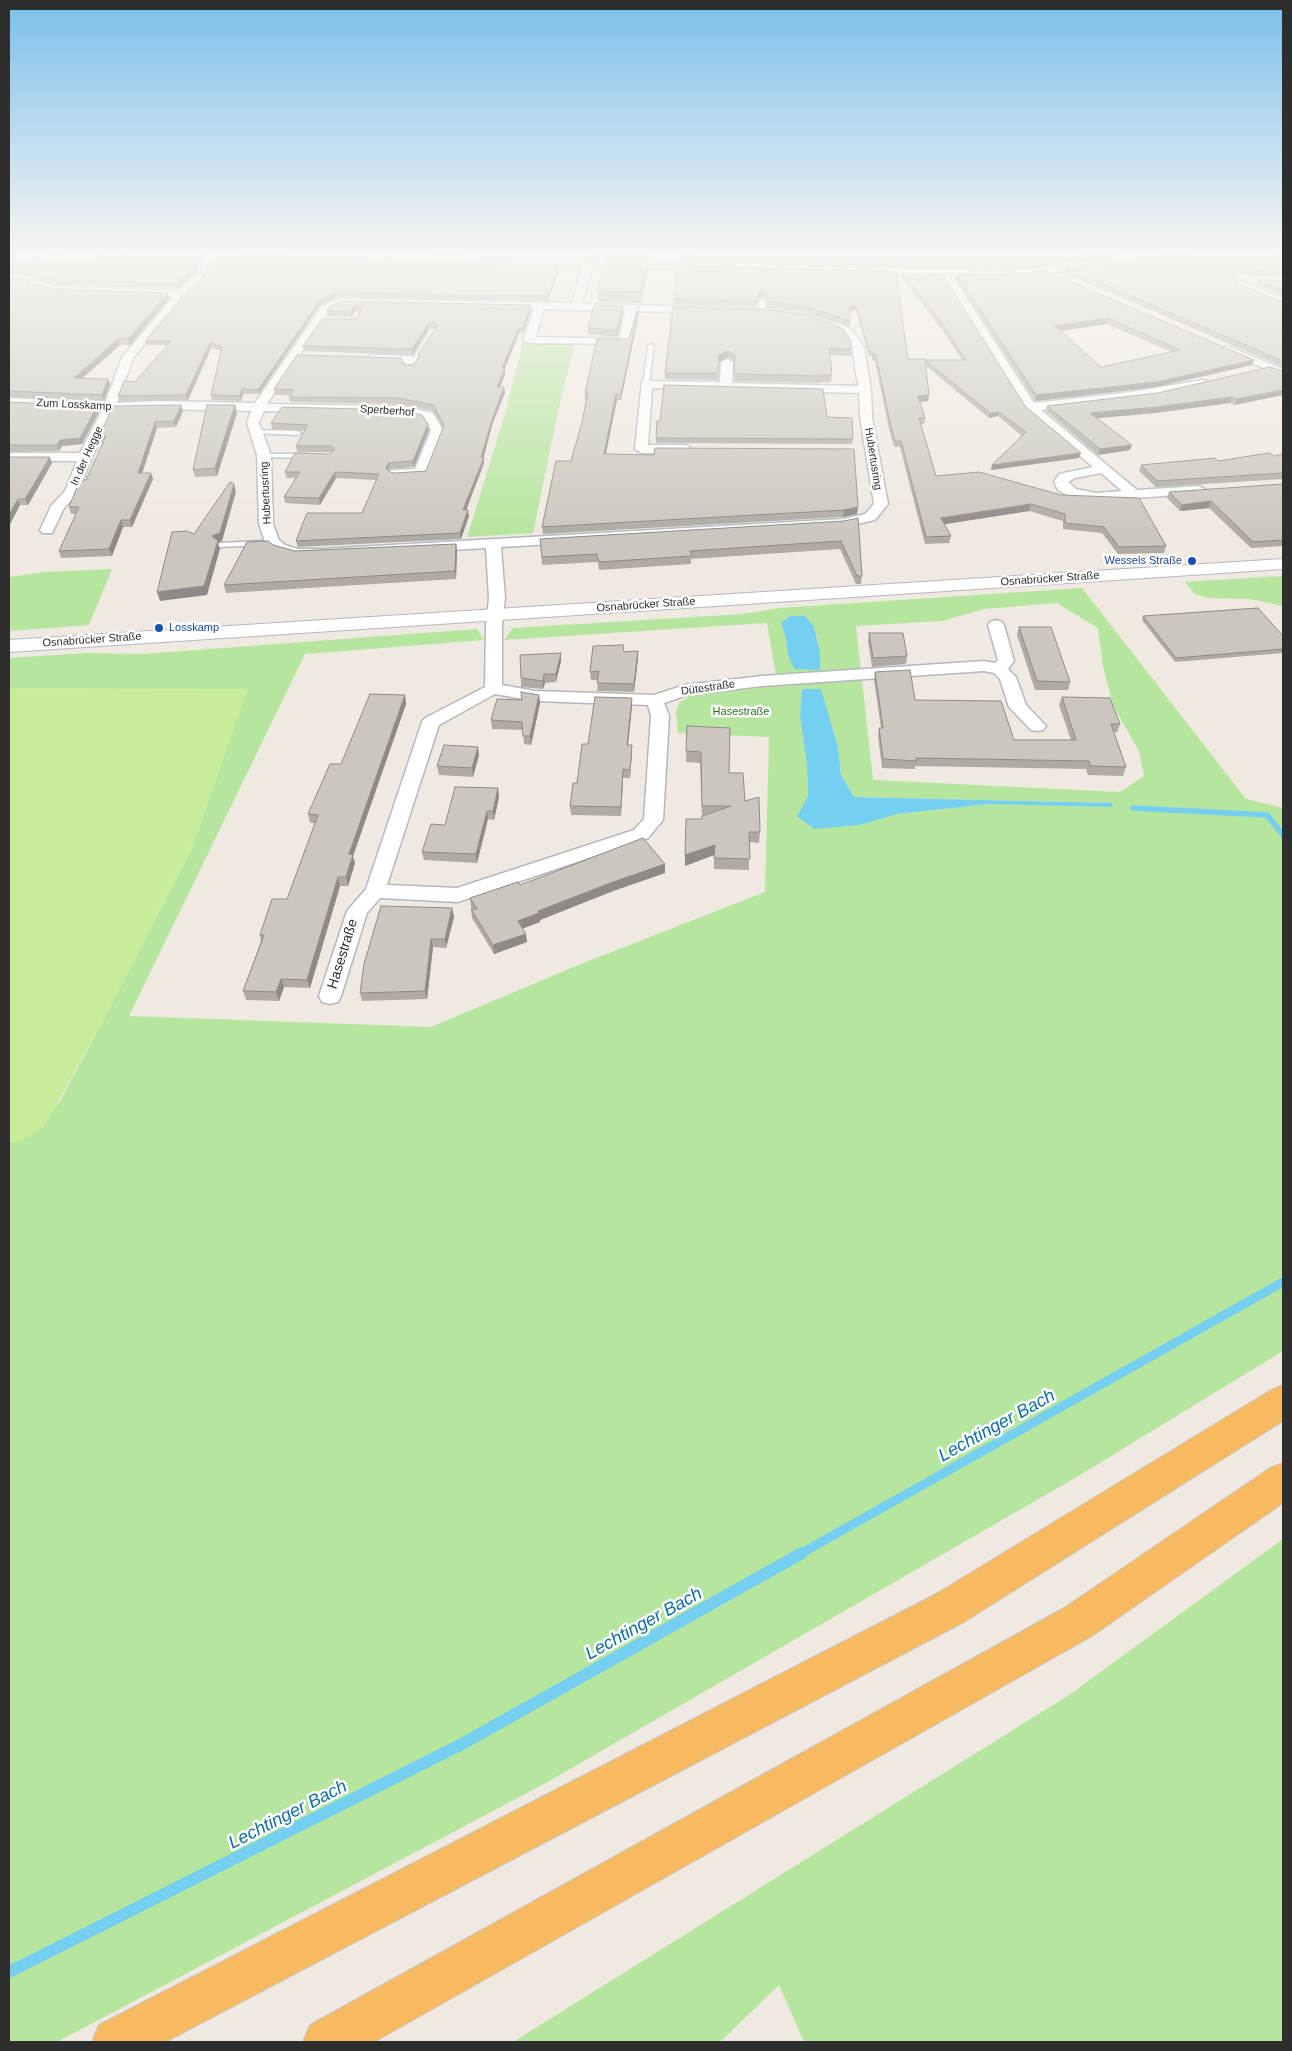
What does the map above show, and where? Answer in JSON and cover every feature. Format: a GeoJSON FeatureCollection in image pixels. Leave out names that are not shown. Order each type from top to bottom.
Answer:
{"type":"FeatureCollection","features":[{"type":"Feature","properties":{"kind":"highway"},"geometry":{"type":"LineString","coordinates":[[116,2042],[950,1608],[1283,1402]]}},
{"type":"Feature","properties":{"kind":"highway"},"geometry":{"type":"LineString","coordinates":[[327,2042],[1078,1622],[1283,1481]]}},
{"type":"Feature","properties":{"kind":"street","name":"In der Hegge"},"geometry":{"type":"LineString","coordinates":[[47,530],[58,506],[71,493],[85,457],[110,406],[128,357],[137,346]]}},
{"type":"Feature","properties":{"kind":"street","name":"Hubertusring"},"geometry":{"type":"LineString","coordinates":[[306,346],[259,406],[253,423],[264,455],[266,524],[272,542],[280,548],[297,553],[843,523],[870,517],[881,504],[867,450],[865,390],[857,346]]}},
{"type":"Feature","properties":{"kind":"street"},"geometry":{"type":"LineString","coordinates":[[991,346],[1030,407],[1135,494]]}},
{"type":"Feature","properties":{"kind":"street"},"geometry":{"type":"LineString","coordinates":[[1219,346],[1283,373]]}},
{"type":"Feature","properties":{"kind":"street"},"geometry":{"type":"LineString","coordinates":[[360,358],[409,359],[411,365]]}},
{"type":"Feature","properties":{"kind":"street"},"geometry":{"type":"LineString","coordinates":[[726,386],[728,362]]}},
{"type":"Feature","properties":{"kind":"street"},"geometry":{"type":"LineString","coordinates":[[1252,371],[1269,367]]}},
{"type":"Feature","properties":{"kind":"street"},"geometry":{"type":"LineString","coordinates":[[1030,407],[1148,394],[1219,380]]}},
{"type":"Feature","properties":{"kind":"street"},"geometry":{"type":"LineString","coordinates":[[698,450],[641,449],[646,384],[865,390]]}},
{"type":"Feature","properties":{"kind":"street","name":"Zum Losskamp"},"geometry":{"type":"LineString","coordinates":[[9,402],[110,406],[259,406]]}},
{"type":"Feature","properties":{"kind":"street","name":"Sperberhof"},"geometry":{"type":"LineString","coordinates":[[259,406],[400,410],[430,416],[437,430],[420,473],[396,473]]}},
{"type":"Feature","properties":{"kind":"street"},"geometry":{"type":"LineString","coordinates":[[9,458],[85,457]]}},
{"type":"Feature","properties":{"kind":"street"},"geometry":{"type":"LineString","coordinates":[[1104,469],[1072,474],[1064,477],[1060,482],[1063,487],[1084,496],[1214,489]]}},
{"type":"Feature","properties":{"kind":"street"},"geometry":{"type":"LineString","coordinates":[[493,542],[497,598],[493,689]]}},
{"type":"Feature","properties":{"kind":"street","name":"Osnabrücker Straße"},"geometry":{"type":"LineString","coordinates":[[9,646],[1283,564]]}},
{"type":"Feature","properties":{"kind":"street"},"geometry":{"type":"LineString","coordinates":[[996,625],[1006,661],[999,669],[1008,677],[1018,707],[1037,726]]}},
{"type":"Feature","properties":{"kind":"street","name":"Dütestraße"},"geometry":{"type":"LineString","coordinates":[[493,689],[535,696],[655,700],[685,690],[762,681],[984,666],[999,669]]}},
{"type":"Feature","properties":{"kind":"street","name":"Hasestraße"},"geometry":{"type":"LineString","coordinates":[[330,996],[357,910],[376,891],[431,722],[493,689]]}},
{"type":"Feature","properties":{"kind":"street"},"geometry":{"type":"LineString","coordinates":[[376,891],[458,895],[641,834],[653,820],[660,716],[655,700]]}},
{"type":"Feature","properties":{"kind":"lane"},"geometry":{"type":"LineString","coordinates":[[411,365],[423,346]]}},
{"type":"Feature","properties":{"kind":"lane"},"geometry":{"type":"LineString","coordinates":[[646,384],[651,346]]}},
{"type":"Feature","properties":{"kind":"lane"},"geometry":{"type":"LineString","coordinates":[[255,432],[298,433]]}},
{"type":"Feature","properties":{"kind":"lane"},"geometry":{"type":"LineString","coordinates":[[264,455],[312,456]]}},
{"type":"Feature","properties":{"kind":"lane"},"geometry":{"type":"LineString","coordinates":[[220,545],[272,542]]}},
{"type":"Feature","properties":{"kind":"green space"},"geometry":{"type":"Polygon","coordinates":[[[522,346],[574,346],[558,411],[533,533],[467,537],[505,414],[522,346]]]}},
{"type":"Feature","properties":{"kind":"green space"},"geometry":{"type":"Polygon","coordinates":[[[112,569],[89,625],[9,631],[9,577],[46,572],[112,569]]]}},
{"type":"Feature","properties":{"kind":"green space"},"geometry":{"type":"Polygon","coordinates":[[[1283,576],[1283,606],[1250,599],[1208,598],[1195,594],[1185,582],[1283,576]]]}},
{"type":"Feature","properties":{"kind":"green space"},"geometry":{"type":"Polygon","coordinates":[[[1082,588],[1246,799],[1283,808],[1283,1351],[1075,1478],[544,1784],[57,2042],[9,2042],[9,1143],[22,1140],[59,1103],[105,1017],[191,850],[247,690],[9,688],[9,658],[85,653],[143,654],[477,629],[484,640],[305,654],[129,1016],[431,1027],[576,966],[765,892],[769,737],[678,733],[676,712],[679,703],[692,695],[778,686],[767,623],[504,640],[513,628],[743,614],[780,608],[1082,588]],[[1057,603],[984,609],[942,621],[856,626],[873,780],[1120,792],[1144,776],[1139,751],[1113,705],[1103,666],[1098,628],[1057,603]],[[781,623],[786,638],[788,655],[794,669],[820,669],[820,652],[814,627],[781,623]],[[802,689],[800,716],[807,766],[808,796],[797,816],[860,825],[897,814],[988,804],[1113,806],[1112,803],[854,797],[841,775],[838,747],[820,689],[802,689]]]}},
{"type":"Feature","properties":{"kind":"green space"},"geometry":{"type":"Polygon","coordinates":[[[9,688],[248,689],[191,850],[105,1017],[44,1127],[22,1140],[9,1143],[9,688]]]}},
{"type":"Feature","properties":{"kind":"green space"},"geometry":{"type":"Polygon","coordinates":[[[1283,1539],[1283,2042],[804,2042],[779,1985],[720,2042],[513,2042],[1069,1695],[1283,1539]]]}},
{"type":"Feature","properties":{"kind":"water"},"geometry":{"type":"Polygon","coordinates":[[[790,616],[805,616],[814,627],[820,652],[820,670],[794,669],[788,655],[786,638],[781,623],[790,616]]]}},
{"type":"Feature","properties":{"kind":"water"},"geometry":{"type":"Polygon","coordinates":[[[802,689],[821,689],[838,747],[841,775],[854,797],[1112,803],[1113,807],[988,804],[897,814],[860,825],[814,829],[797,816],[808,796],[807,766],[800,716],[802,689]]]}},
{"type":"Feature","properties":{"kind":"building"},"geometry":{"type":"Polygon","coordinates":[[[9,346],[110,346],[74,378],[108,379],[102,395],[9,391],[9,346]]]}},
{"type":"Feature","properties":{"kind":"building"},"geometry":{"type":"Polygon","coordinates":[[[167,346],[209,346],[186,395],[118,396],[124,381],[135,382],[167,346]]]}},
{"type":"Feature","properties":{"kind":"building"},"geometry":{"type":"Polygon","coordinates":[[[218,346],[289,346],[258,390],[242,389],[240,396],[211,395],[222,347],[218,346]]]}},
{"type":"Feature","properties":{"kind":"building"},"geometry":{"type":"Polygon","coordinates":[[[303,346],[414,346],[412,349],[303,346]]]}},
{"type":"Feature","properties":{"kind":"building"},"geometry":{"type":"Polygon","coordinates":[[[424,346],[511,346],[502,368],[505,368],[497,387],[504,387],[481,457],[484,457],[463,510],[468,510],[460,533],[296,541],[307,513],[362,513],[379,474],[335,472],[319,498],[284,497],[300,472],[285,472],[295,453],[330,454],[335,449],[330,446],[296,446],[308,425],[271,423],[282,407],[399,410],[422,415],[428,424],[413,461],[388,463],[386,468],[390,472],[395,473],[426,471],[444,425],[433,405],[399,398],[289,397],[293,390],[274,389],[297,355],[402,358],[404,365],[413,365],[419,357],[418,354],[424,346]]]}},
{"type":"Feature","properties":{"kind":"building"},"geometry":{"type":"Polygon","coordinates":[[[596,346],[631,346],[621,394],[616,394],[604,454],[654,455],[655,448],[854,449],[858,507],[844,510],[542,527],[556,461],[571,461],[588,393],[585,393],[596,346]]]}},
{"type":"Feature","properties":{"kind":"building"},"geometry":{"type":"Polygon","coordinates":[[[668,346],[851,346],[851,349],[829,348],[832,375],[734,374],[735,355],[728,351],[719,355],[718,373],[665,373],[668,346]]]}},
{"type":"Feature","properties":{"kind":"building"},"geometry":{"type":"Polygon","coordinates":[[[868,346],[906,346],[908,359],[925,359],[929,395],[918,396],[925,418],[919,418],[936,476],[979,472],[1061,495],[1139,498],[1166,546],[1119,547],[1104,527],[1065,523],[1065,514],[1031,504],[941,518],[951,536],[926,537],[901,441],[895,441],[890,423],[876,355],[869,351],[868,346]]]}},
{"type":"Feature","properties":{"kind":"building"},"geometry":{"type":"Polygon","coordinates":[[[957,346],[987,346],[1025,406],[1081,453],[992,465],[1026,432],[999,412],[990,413],[925,360],[966,360],[957,346]]]}},
{"type":"Feature","properties":{"kind":"building"},"geometry":{"type":"Polygon","coordinates":[[[1004,346],[1077,346],[1101,367],[1180,350],[1170,346],[1221,346],[1254,360],[1157,382],[1036,395],[1004,346]]]}},
{"type":"Feature","properties":{"kind":"building"},"geometry":{"type":"Polygon","coordinates":[[[1247,346],[1283,346],[1283,361],[1247,346]]]}},
{"type":"Feature","properties":{"kind":"building"},"geometry":{"type":"Polygon","coordinates":[[[1270,367],[1283,371],[1283,390],[1236,399],[1232,397],[1157,407],[1090,413],[1132,445],[1100,449],[1047,406],[1158,393],[1270,367]]]}},
{"type":"Feature","properties":{"kind":"building"},"geometry":{"type":"Polygon","coordinates":[[[664,385],[823,389],[827,417],[852,418],[853,439],[656,438],[657,421],[660,421],[664,385]]]}},
{"type":"Feature","properties":{"kind":"building"},"geometry":{"type":"Polygon","coordinates":[[[9,402],[97,406],[80,438],[60,440],[57,445],[9,445],[9,402]]]}},
{"type":"Feature","properties":{"kind":"building"},"geometry":{"type":"Polygon","coordinates":[[[181,405],[174,421],[155,422],[138,473],[151,473],[130,520],[121,520],[109,549],[59,551],[79,507],[69,507],[80,480],[86,480],[106,436],[99,437],[113,406],[181,405]]]}},
{"type":"Feature","properties":{"kind":"building"},"geometry":{"type":"Polygon","coordinates":[[[207,405],[235,405],[215,468],[193,470],[207,405]]]}},
{"type":"Feature","properties":{"kind":"building"},"geometry":{"type":"Polygon","coordinates":[[[1269,453],[1274,456],[1283,454],[1283,473],[1157,481],[1141,465],[1215,458],[1218,461],[1269,453]]]}},
{"type":"Feature","properties":{"kind":"building"},"geometry":{"type":"Polygon","coordinates":[[[9,457],[50,457],[25,499],[18,499],[9,515],[9,457]]]}},
{"type":"Feature","properties":{"kind":"building"},"geometry":{"type":"Polygon","coordinates":[[[230,482],[234,484],[220,533],[212,536],[218,541],[204,586],[157,592],[172,532],[187,531],[194,534],[230,482]]]}},
{"type":"Feature","properties":{"kind":"building"},"geometry":{"type":"Polygon","coordinates":[[[1283,484],[1283,540],[1253,542],[1211,501],[1182,505],[1169,492],[1283,484]]]}},
{"type":"Feature","properties":{"kind":"building"},"geometry":{"type":"Polygon","coordinates":[[[858,518],[862,576],[857,576],[841,541],[690,551],[692,556],[599,562],[597,554],[542,557],[540,539],[844,521],[858,518]]]}},
{"type":"Feature","properties":{"kind":"building"},"geometry":{"type":"Polygon","coordinates":[[[268,541],[273,545],[295,551],[456,544],[455,571],[224,585],[247,542],[268,541]]]}},
{"type":"Feature","properties":{"kind":"building"},"geometry":{"type":"Polygon","coordinates":[[[1258,608],[1283,636],[1283,649],[1176,658],[1143,616],[1258,608]]]}},
{"type":"Feature","properties":{"kind":"building"},"geometry":{"type":"Polygon","coordinates":[[[1019,627],[1051,627],[1070,682],[1037,681],[1019,627]]]}},
{"type":"Feature","properties":{"kind":"building"},"geometry":{"type":"Polygon","coordinates":[[[869,633],[903,633],[907,656],[873,658],[869,633]]]}},
{"type":"Feature","properties":{"kind":"building"},"geometry":{"type":"Polygon","coordinates":[[[623,645],[624,652],[638,651],[634,684],[597,683],[599,671],[590,672],[593,646],[623,645]]]}},
{"type":"Feature","properties":{"kind":"building"},"geometry":{"type":"Polygon","coordinates":[[[561,653],[556,674],[544,674],[543,681],[521,678],[520,655],[561,653]]]}},
{"type":"Feature","properties":{"kind":"building"},"geometry":{"type":"Polygon","coordinates":[[[910,670],[915,700],[1001,701],[1014,740],[1076,740],[1062,697],[1110,698],[1120,724],[1111,724],[1126,767],[1090,766],[1089,761],[916,758],[916,761],[883,759],[879,728],[883,728],[875,672],[910,670]]]}},
{"type":"Feature","properties":{"kind":"building"},"geometry":{"type":"Polygon","coordinates":[[[521,692],[539,695],[530,736],[523,736],[522,722],[491,720],[497,699],[522,700],[521,692]]]}},
{"type":"Feature","properties":{"kind":"building"},"geometry":{"type":"Polygon","coordinates":[[[370,694],[405,695],[349,854],[353,855],[346,877],[338,877],[307,980],[281,979],[276,992],[243,991],[264,935],[260,935],[272,899],[287,899],[318,815],[308,814],[330,764],[341,764],[370,694]]]}},
{"type":"Feature","properties":{"kind":"building"},"geometry":{"type":"Polygon","coordinates":[[[595,697],[632,698],[627,745],[632,745],[630,770],[623,769],[621,807],[570,806],[573,783],[577,783],[582,744],[588,744],[595,697]]]}},
{"type":"Feature","properties":{"kind":"building"},"geometry":{"type":"Polygon","coordinates":[[[687,726],[730,728],[729,773],[743,773],[745,801],[759,797],[760,832],[749,832],[750,859],[714,858],[715,845],[685,855],[686,819],[702,819],[702,816],[731,806],[702,806],[701,752],[686,751],[687,726]]]}},
{"type":"Feature","properties":{"kind":"building"},"geometry":{"type":"Polygon","coordinates":[[[444,745],[478,747],[472,768],[437,766],[444,745]]]}},
{"type":"Feature","properties":{"kind":"building"},"geometry":{"type":"Polygon","coordinates":[[[455,787],[498,788],[493,811],[487,811],[476,854],[422,852],[431,824],[445,825],[455,787]]]}},
{"type":"Feature","properties":{"kind":"building"},"geometry":{"type":"Polygon","coordinates":[[[643,838],[665,864],[538,911],[539,913],[518,921],[526,934],[493,945],[471,909],[477,909],[470,898],[518,882],[520,885],[643,838]]]}},
{"type":"Feature","properties":{"kind":"building"},"geometry":{"type":"Polygon","coordinates":[[[381,906],[452,908],[445,939],[431,939],[425,991],[360,993],[364,964],[381,906]]]}},
{"type":"Feature","properties":{"kind":"waterway"},"geometry":{"type":"LineString","coordinates":[[1133,808],[1267,815],[1283,835]]}},
{"type":"Feature","properties":{"kind":"waterway","name":"Lechtinger Bach"},"geometry":{"type":"LineString","coordinates":[[800,1554],[1283,1282]]}},
{"type":"Feature","properties":{"kind":"waterway","name":"Lechtinger Bach"},"geometry":{"type":"LineString","coordinates":[[9,1972],[462,1744],[802,1553]]}},
{"type":"Feature","properties":{"kind":"place","name":"Wessels Straße"},"geometry":{"type":"Point","coordinates":[1192,561]}},
{"type":"Feature","properties":{"kind":"place","name":"Losskamp"},"geometry":{"type":"Point","coordinates":[159,628]}}]}
